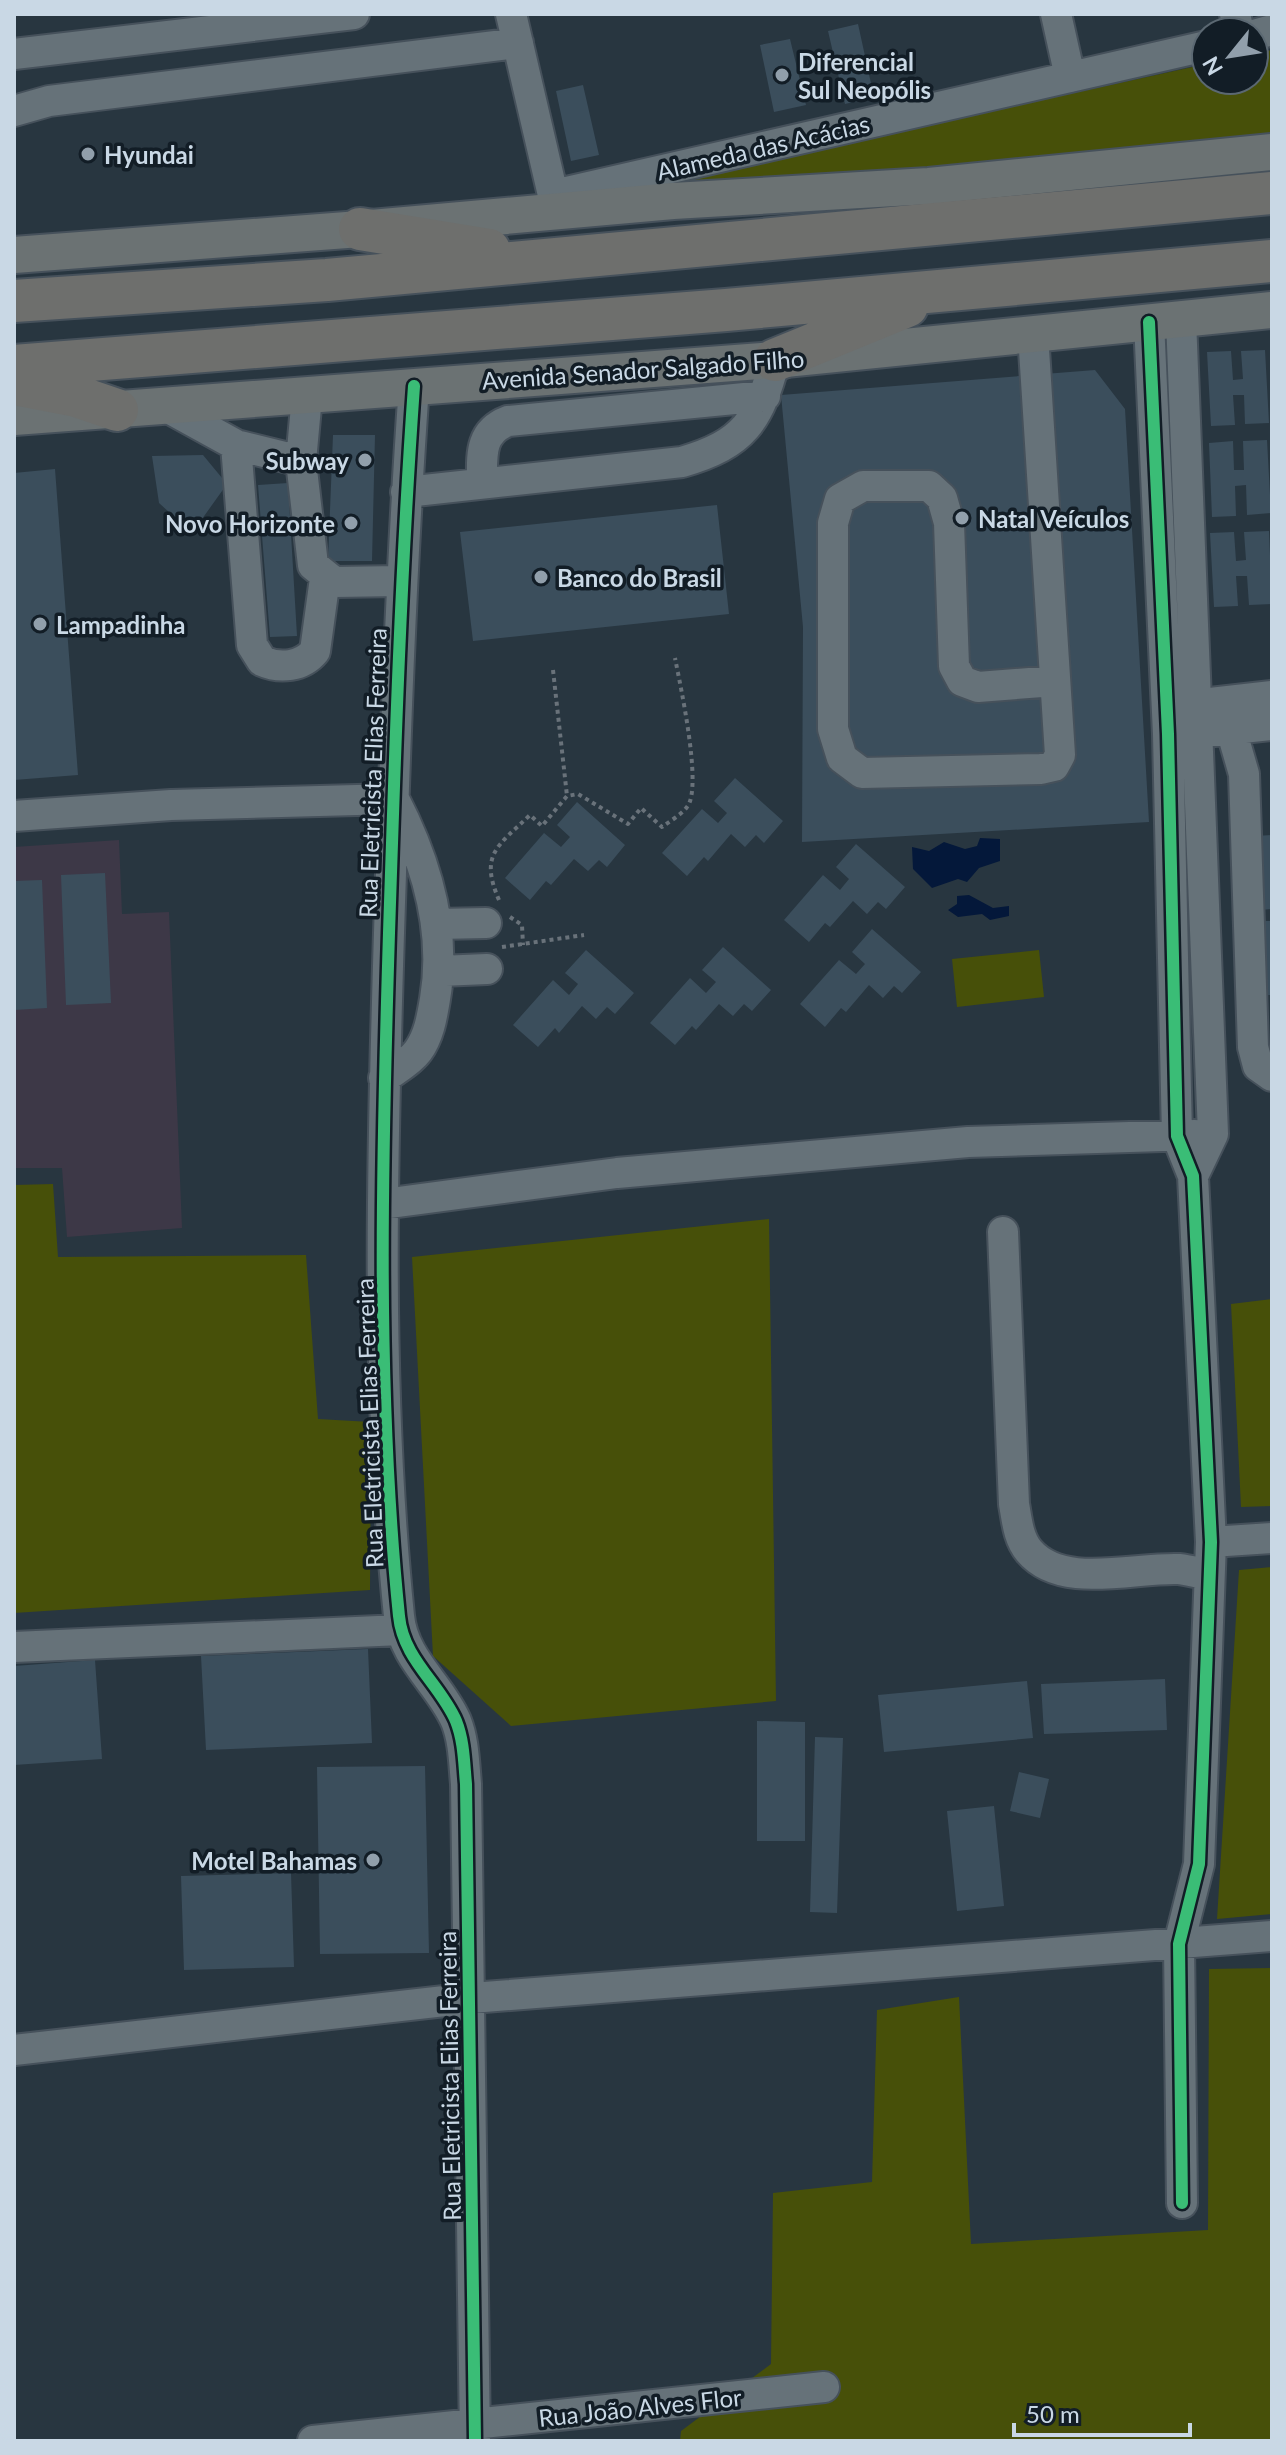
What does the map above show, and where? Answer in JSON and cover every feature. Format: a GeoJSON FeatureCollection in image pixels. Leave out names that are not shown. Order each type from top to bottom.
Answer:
{"type":"FeatureCollection","features":[{"type":"Feature","properties":{"kind":"highway"},"geometry":{"type":"LineString","coordinates":[[14,301],[327,280],[1272,193]]}},
{"type":"Feature","properties":{"kind":"highway"},"geometry":{"type":"LineString","coordinates":[[360,229],[546,259]]}},
{"type":"Feature","properties":{"kind":"highway"},"geometry":{"type":"LineString","coordinates":[[14,366],[943,291],[1272,261]]}},
{"type":"Feature","properties":{"kind":"highway"},"geometry":{"type":"LineString","coordinates":[[770,378],[943,291]]}},
{"type":"Feature","properties":{"kind":"highway"},"geometry":{"type":"LineString","coordinates":[[14,384],[76,396],[117,410]]}},
{"type":"Feature","properties":{"kind":"main road"},"geometry":{"type":"LineString","coordinates":[[14,255],[673,201],[929,186],[1272,152]]}},
{"type":"Feature","properties":{"kind":"main road","name":"Avenida Senador Salgado Filho"},"geometry":{"type":"LineString","coordinates":[[14,417],[414,386],[770,378],[1033,334],[1272,310]]}},
{"type":"Feature","properties":{"kind":"street"},"geometry":{"type":"LineString","coordinates":[[14,54],[354,14]]}},
{"type":"Feature","properties":{"kind":"street"},"geometry":{"type":"LineString","coordinates":[[14,111],[49,101],[518,43],[511,14]]}},
{"type":"Feature","properties":{"kind":"street"},"geometry":{"type":"LineString","coordinates":[[1056,14],[1070,77]]}},
{"type":"Feature","properties":{"kind":"street","name":"Alameda das Acácias"},"geometry":{"type":"LineString","coordinates":[[518,43],[553,195],[1190,50]]}},
{"type":"Feature","properties":{"kind":"street"},"geometry":{"type":"LineString","coordinates":[[1165,321],[1182,720],[1213,1134],[1193,1176]]}},
{"type":"Feature","properties":{"kind":"street"},"geometry":{"type":"LineString","coordinates":[[1033,334],[1060,755],[1054,766],[862,773],[842,758],[833,729],[833,523],[840,499],[863,486],[929,486],[942,498],[949,523],[954,666],[962,681],[978,687],[1055,681]]}},
{"type":"Feature","properties":{"kind":"street"},"geometry":{"type":"LineString","coordinates":[[406,492],[682,462],[713,453],[737,438],[757,416],[770,378],[508,421],[495,426],[486,437],[482,483]]}},
{"type":"Feature","properties":{"kind":"street","name":"Rua Eletricista Elias Ferreira"},"geometry":{"type":"LineString","coordinates":[[414,386],[400,581],[384,1078],[383,1204],[388,1431],[401,1630],[417,1664],[449,1707],[461,1736],[466,1784],[476,2433]]}},
{"type":"Feature","properties":{"kind":"street"},"geometry":{"type":"LineString","coordinates":[[307,396],[301,461],[313,565],[325,578],[334,582],[400,581]]}},
{"type":"Feature","properties":{"kind":"street"},"geometry":{"type":"LineString","coordinates":[[167,407],[236,445],[301,461]]}},
{"type":"Feature","properties":{"kind":"street"},"geometry":{"type":"LineString","coordinates":[[236,445],[252,645],[262,661],[296,665],[315,651],[325,578]]}},
{"type":"Feature","properties":{"kind":"street"},"geometry":{"type":"LineString","coordinates":[[1182,720],[1272,696]]}},
{"type":"Feature","properties":{"kind":"street"},"geometry":{"type":"LineString","coordinates":[[1182,720],[1231,729],[1272,725]]}},
{"type":"Feature","properties":{"kind":"street"},"geometry":{"type":"LineString","coordinates":[[1182,720],[1177,1136],[1193,1176],[1211,1542],[1199,1864],[1179,1944],[1182,2203]]}},
{"type":"Feature","properties":{"kind":"street"},"geometry":{"type":"LineString","coordinates":[[1231,729],[1244,774],[1253,1047],[1258,1066],[1272,1076]]}},
{"type":"Feature","properties":{"kind":"street"},"geometry":{"type":"LineString","coordinates":[[14,816],[171,805],[394,799],[428,880],[437,924],[440,971],[430,1026],[417,1052],[384,1078]]}},
{"type":"Feature","properties":{"kind":"street"},"geometry":{"type":"LineString","coordinates":[[437,924],[491,947]]}},
{"type":"Feature","properties":{"kind":"street"},"geometry":{"type":"LineString","coordinates":[[440,971],[491,947]]}},
{"type":"Feature","properties":{"kind":"street"},"geometry":{"type":"LineString","coordinates":[[383,1204],[617,1173],[968,1142],[1213,1134]]}},
{"type":"Feature","properties":{"kind":"street"},"geometry":{"type":"LineString","coordinates":[[1003,1232],[1014,1504],[1019,1531],[1028,1551],[1048,1566],[1076,1572],[1180,1569],[1209,1575]]}},
{"type":"Feature","properties":{"kind":"street"},"geometry":{"type":"LineString","coordinates":[[1211,1542],[1272,1538]]}},
{"type":"Feature","properties":{"kind":"street"},"geometry":{"type":"LineString","coordinates":[[14,1647],[401,1630]]}},
{"type":"Feature","properties":{"kind":"street"},"geometry":{"type":"LineString","coordinates":[[14,2050],[471,1998],[1272,1936]]}},
{"type":"Feature","properties":{"kind":"street","name":"Rua João Alves Flor"},"geometry":{"type":"LineString","coordinates":[[313,2441],[476,2433],[824,2387]]}},
{"type":"Feature","properties":{"kind":"path"},"geometry":{"type":"LineString","coordinates":[[523,945],[522,925],[504,913],[489,876],[495,849],[530,815],[542,826],[567,796],[578,794],[628,824],[641,808],[662,827],[689,806],[693,789],[687,719],[675,658]]}},
{"type":"Feature","properties":{"kind":"path"},"geometry":{"type":"LineString","coordinates":[[553,670],[567,796]]}},
{"type":"Feature","properties":{"kind":"path"},"geometry":{"type":"LineString","coordinates":[[491,947],[584,935]]}},
{"type":"Feature","properties":{"kind":"shaded area"},"geometry":{"type":"Polygon","coordinates":[[[119,840],[122,914],[169,912],[182,1228],[67,1237],[62,1168],[14,1168],[14,847],[119,840]]]}},
{"type":"Feature","properties":{"kind":"green space"},"geometry":{"type":"Polygon","coordinates":[[[1270,50],[1272,146],[586,200],[1190,68],[1190,96],[1270,96],[1270,50]]]}},
{"type":"Feature","properties":{"kind":"green space"},"geometry":{"type":"Polygon","coordinates":[[[1039,950],[1044,997],[957,1007],[952,959],[1039,950]]]}},
{"type":"Feature","properties":{"kind":"green space"},"geometry":{"type":"Polygon","coordinates":[[[53,1184],[58,1257],[306,1255],[318,1419],[371,1422],[370,1590],[14,1613],[14,1185],[53,1184]]]}},
{"type":"Feature","properties":{"kind":"green space"},"geometry":{"type":"Polygon","coordinates":[[[769,1219],[776,1701],[511,1726],[433,1656],[412,1257],[769,1219]]]}},
{"type":"Feature","properties":{"kind":"green space"},"geometry":{"type":"Polygon","coordinates":[[[1272,1299],[1272,1506],[1241,1507],[1231,1304],[1272,1299]]]}},
{"type":"Feature","properties":{"kind":"green space"},"geometry":{"type":"Polygon","coordinates":[[[1272,1567],[1272,1914],[1217,1919],[1239,1570],[1272,1567]]]}},
{"type":"Feature","properties":{"kind":"green space"},"geometry":{"type":"Polygon","coordinates":[[[1272,1968],[1272,2441],[680,2441],[681,2431],[771,2364],[773,2193],[872,2182],[877,2010],[959,1997],[971,2244],[1208,2230],[1209,1969],[1272,1968]]]}},
{"type":"Feature","properties":{"kind":"water"},"geometry":{"type":"Polygon","coordinates":[[[980,838],[1000,839],[1000,861],[979,868],[967,882],[958,879],[932,888],[913,869],[912,847],[929,851],[944,842],[965,849],[977,846],[980,838]]]}},
{"type":"Feature","properties":{"kind":"water"},"geometry":{"type":"Polygon","coordinates":[[[969,895],[993,908],[1009,906],[1009,916],[990,920],[982,914],[958,917],[948,910],[957,904],[957,896],[969,895]]]}},
{"type":"Feature","properties":{"kind":"building"},"geometry":{"type":"Polygon","coordinates":[[[858,24],[874,97],[845,104],[828,31],[858,24]]]}},
{"type":"Feature","properties":{"kind":"building","name":"Diferencial Sul Neopólis"},"geometry":{"type":"Polygon","coordinates":[[[790,39],[806,105],[774,112],[760,45],[790,39]]]}},
{"type":"Feature","properties":{"kind":"building"},"geometry":{"type":"Polygon","coordinates":[[[583,85],[599,155],[571,161],[556,91],[583,85]]]}},
{"type":"Feature","properties":{"kind":"building"},"geometry":{"type":"Polygon","coordinates":[[[1265,350],[1269,423],[1245,424],[1244,395],[1233,395],[1235,425],[1211,426],[1207,352],[1231,351],[1233,380],[1243,379],[1241,351],[1265,350]]]}},
{"type":"Feature","properties":{"kind":"building","name":"Natal Veículos"},"geometry":{"type":"Polygon","coordinates":[[[1095,370],[1125,409],[1149,822],[802,842],[803,627],[781,395],[1095,370]]]}},
{"type":"Feature","properties":{"kind":"building","name":"Novo Horizonte"},"geometry":{"type":"Polygon","coordinates":[[[333,435],[375,435],[372,561],[328,561],[333,435]]]}},
{"type":"Feature","properties":{"kind":"building"},"geometry":{"type":"Polygon","coordinates":[[[1267,440],[1271,513],[1247,515],[1246,485],[1235,486],[1236,516],[1212,517],[1209,443],[1233,441],[1234,470],[1244,470],[1243,441],[1267,440]]]}},
{"type":"Feature","properties":{"kind":"building"},"geometry":{"type":"Polygon","coordinates":[[[203,455],[227,484],[192,533],[159,503],[152,456],[203,455]]]}},
{"type":"Feature","properties":{"kind":"building","name":"Lampadinha"},"geometry":{"type":"Polygon","coordinates":[[[55,469],[78,775],[14,780],[14,473],[55,469]]]}},
{"type":"Feature","properties":{"kind":"building"},"geometry":{"type":"Polygon","coordinates":[[[288,483],[297,636],[270,637],[258,485],[288,483]]]}},
{"type":"Feature","properties":{"kind":"building"},"geometry":{"type":"Polygon","coordinates":[[[717,505],[729,614],[473,641],[460,532],[717,505]]]}},
{"type":"Feature","properties":{"kind":"building"},"geometry":{"type":"Polygon","coordinates":[[[1269,531],[1272,604],[1249,605],[1247,576],[1236,576],[1238,606],[1214,607],[1210,533],[1234,532],[1236,561],[1246,560],[1244,532],[1269,531]]]}},
{"type":"Feature","properties":{"kind":"building"},"geometry":{"type":"Polygon","coordinates":[[[735,778],[783,821],[764,843],[756,835],[745,847],[731,834],[708,861],[704,857],[687,876],[662,853],[702,809],[718,823],[727,813],[714,801],[735,778]]]}},
{"type":"Feature","properties":{"kind":"building"},"geometry":{"type":"Polygon","coordinates":[[[577,802],[625,845],[607,867],[599,860],[588,871],[574,859],[551,885],[546,881],[530,900],[505,878],[544,833],[561,847],[570,837],[557,825],[577,802]]]}},
{"type":"Feature","properties":{"kind":"building"},"geometry":{"type":"Polygon","coordinates":[[[1272,835],[1272,909],[1259,910],[1255,836],[1272,835]]]}},
{"type":"Feature","properties":{"kind":"building"},"geometry":{"type":"Polygon","coordinates":[[[856,844],[905,887],[886,909],[878,902],[867,914],[853,901],[830,927],[825,923],[809,942],[784,920],[823,875],[840,890],[849,879],[836,867],[856,844]]]}},
{"type":"Feature","properties":{"kind":"building"},"geometry":{"type":"Polygon","coordinates":[[[105,873],[111,1003],[66,1005],[61,875],[105,873]]]}},
{"type":"Feature","properties":{"kind":"building"},"geometry":{"type":"Polygon","coordinates":[[[42,880],[47,1008],[14,1010],[14,881],[42,880]]]}},
{"type":"Feature","properties":{"kind":"building"},"geometry":{"type":"Polygon","coordinates":[[[1259,921],[1272,921],[1272,995],[1263,995],[1259,921]]]}},
{"type":"Feature","properties":{"kind":"building"},"geometry":{"type":"Polygon","coordinates":[[[872,929],[921,972],[902,993],[894,986],[883,998],[869,985],[846,1012],[841,1008],[825,1027],[800,1004],[839,960],[856,974],[865,964],[852,952],[872,929]]]}},
{"type":"Feature","properties":{"kind":"building"},"geometry":{"type":"Polygon","coordinates":[[[723,947],[771,990],[752,1011],[744,1004],[733,1016],[719,1004],[696,1030],[692,1026],[675,1045],[650,1023],[690,978],[706,993],[716,982],[702,970],[723,947]]]}},
{"type":"Feature","properties":{"kind":"building"},"geometry":{"type":"Polygon","coordinates":[[[586,950],[634,993],[615,1014],[607,1007],[596,1019],[582,1006],[559,1033],[555,1028],[538,1047],[513,1025],[553,980],[569,995],[578,984],[565,973],[586,950]]]}},
{"type":"Feature","properties":{"kind":"building"},"geometry":{"type":"Polygon","coordinates":[[[368,1649],[372,1743],[206,1750],[201,1656],[368,1649]]]}},
{"type":"Feature","properties":{"kind":"building"},"geometry":{"type":"Polygon","coordinates":[[[95,1660],[102,1759],[14,1765],[14,1666],[95,1660]]]}},
{"type":"Feature","properties":{"kind":"building"},"geometry":{"type":"Polygon","coordinates":[[[1165,1679],[1167,1730],[1044,1734],[1041,1684],[1165,1679]]]}},
{"type":"Feature","properties":{"kind":"building"},"geometry":{"type":"Polygon","coordinates":[[[1027,1681],[1033,1738],[884,1752],[878,1695],[1027,1681]]]}},
{"type":"Feature","properties":{"kind":"building"},"geometry":{"type":"Polygon","coordinates":[[[757,1721],[805,1722],[805,1841],[757,1841],[757,1721]]]}},
{"type":"Feature","properties":{"kind":"building"},"geometry":{"type":"Polygon","coordinates":[[[815,1737],[843,1738],[837,1913],[810,1912],[815,1737]]]}},
{"type":"Feature","properties":{"kind":"building","name":"Motel Bahamas"},"geometry":{"type":"Polygon","coordinates":[[[425,1766],[429,1953],[320,1954],[317,1767],[425,1766]]]}},
{"type":"Feature","properties":{"kind":"building"},"geometry":{"type":"Polygon","coordinates":[[[1019,1772],[1049,1779],[1040,1818],[1010,1811],[1019,1772]]]}},
{"type":"Feature","properties":{"kind":"building"},"geometry":{"type":"Polygon","coordinates":[[[994,1806],[1004,1906],[957,1911],[947,1811],[994,1806]]]}},
{"type":"Feature","properties":{"kind":"building"},"geometry":{"type":"Polygon","coordinates":[[[291,1873],[294,1967],[184,1970],[181,1876],[291,1873]]]}},
{"type":"Feature","properties":{"kind":"cycle path"},"geometry":{"type":"LineString","coordinates":[[1149,322],[1168,734],[1177,1136],[1193,1176],[1211,1542],[1199,1864],[1179,1944],[1182,2203]]}},
{"type":"Feature","properties":{"kind":"cycle path"},"geometry":{"type":"LineString","coordinates":[[414,386],[402,591],[389,933],[383,1189],[384,1360],[399,1616],[407,1645],[456,1721],[464,1760],[475,2441]]}},
{"type":"Feature","properties":{"kind":"place","name":"Diferencial Sul Neopólis"},"geometry":{"type":"Point","coordinates":[782,75]}},
{"type":"Feature","properties":{"kind":"place","name":"Hyundai"},"geometry":{"type":"Point","coordinates":[88,154]}},
{"type":"Feature","properties":{"kind":"place","name":"Subway"},"geometry":{"type":"Point","coordinates":[365,460]}},
{"type":"Feature","properties":{"kind":"place","name":"Natal Veículos"},"geometry":{"type":"Point","coordinates":[962,518]}},
{"type":"Feature","properties":{"kind":"place","name":"Novo Horizonte"},"geometry":{"type":"Point","coordinates":[351,523]}},
{"type":"Feature","properties":{"kind":"place","name":"Banco do Brasil"},"geometry":{"type":"Point","coordinates":[541,577]}},
{"type":"Feature","properties":{"kind":"place","name":"Lampadinha"},"geometry":{"type":"Point","coordinates":[40,624]}},
{"type":"Feature","properties":{"kind":"place","name":"Motel Bahamas"},"geometry":{"type":"Point","coordinates":[373,1860]}}]}
